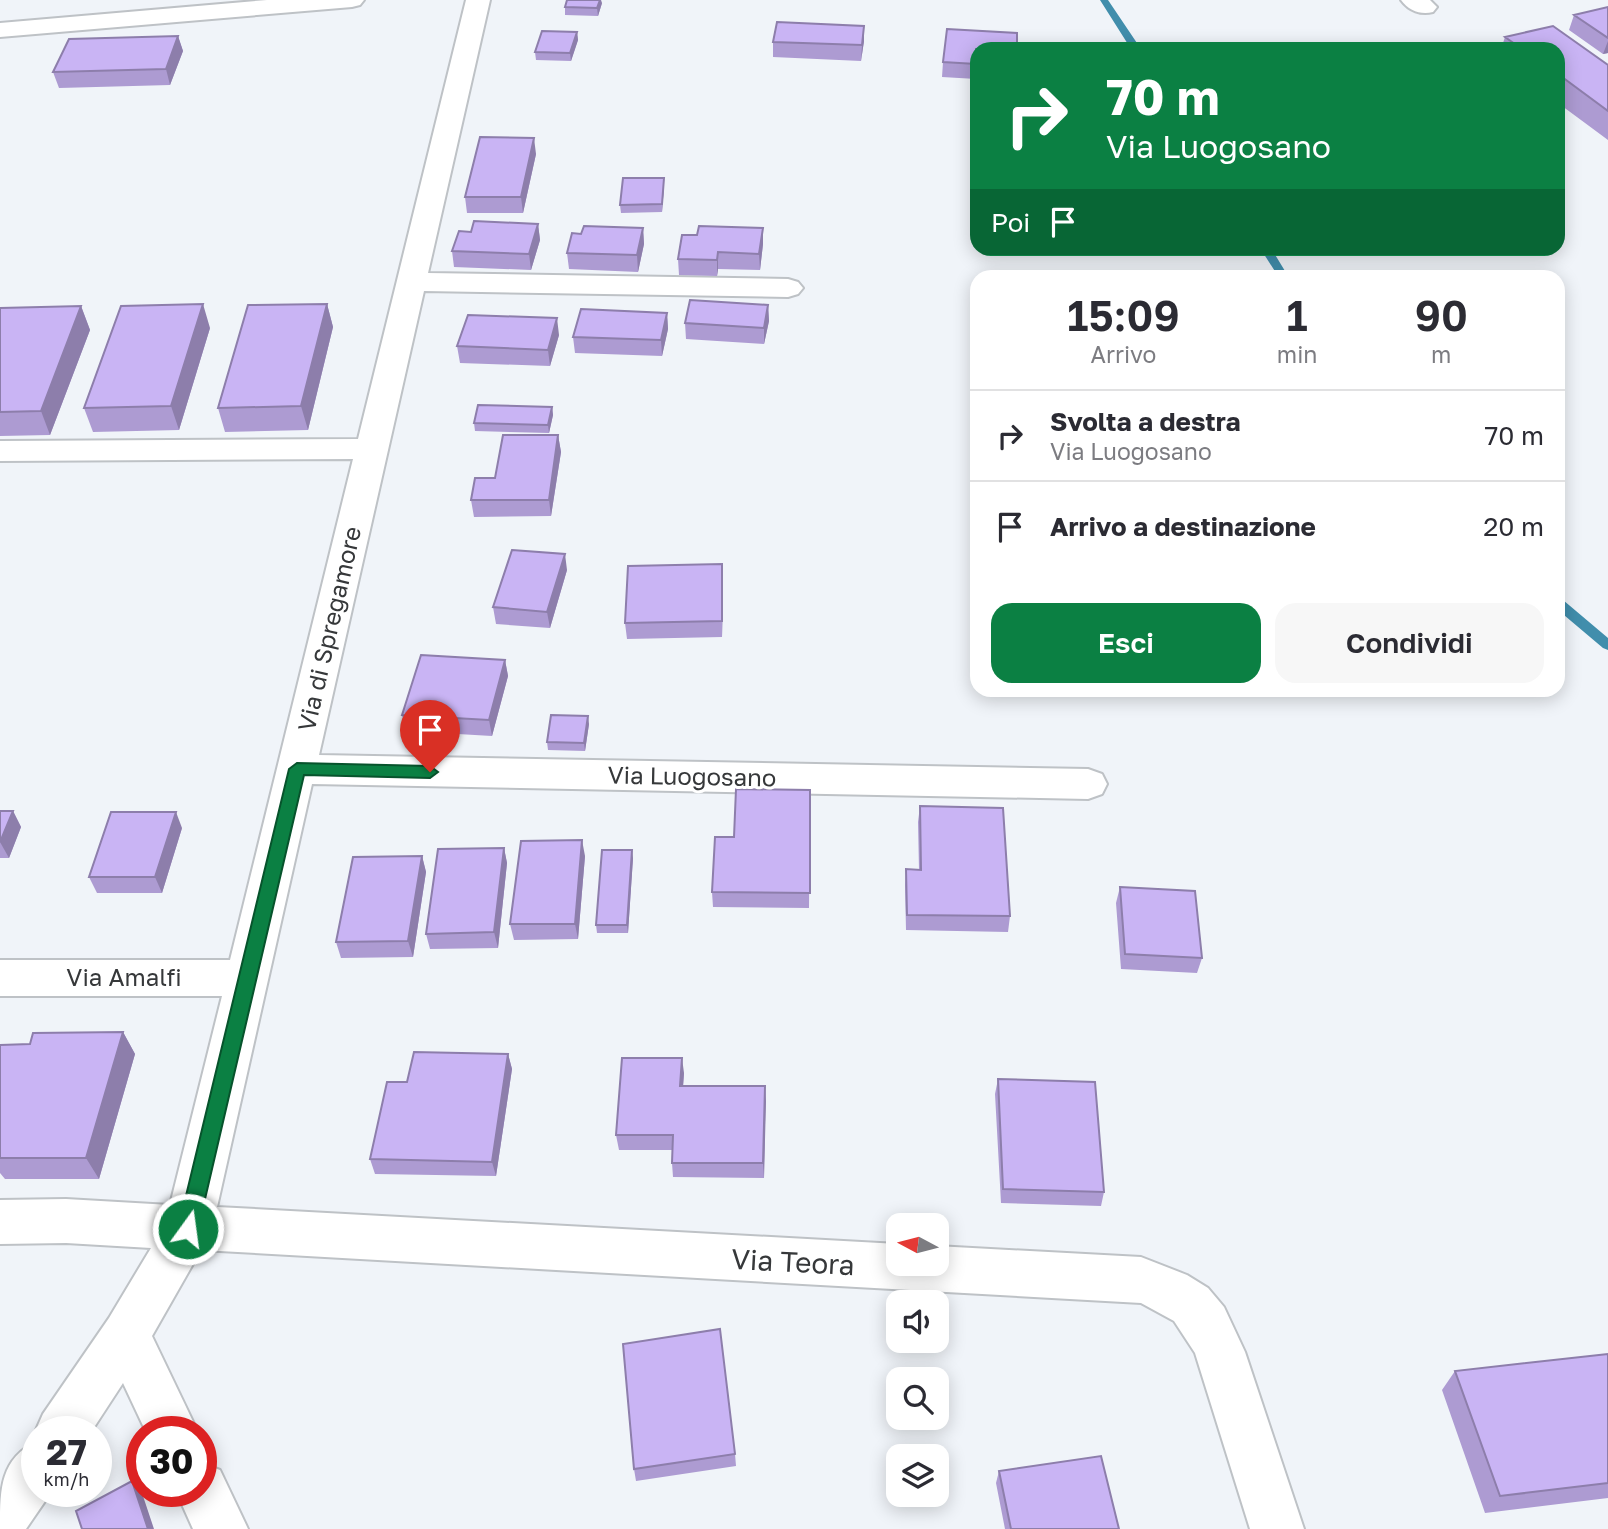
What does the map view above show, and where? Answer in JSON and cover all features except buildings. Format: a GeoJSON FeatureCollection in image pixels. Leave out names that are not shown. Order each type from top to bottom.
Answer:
{"type":"FeatureCollection","features":[{"type":"Feature","properties":{"kind":"street"},"geometry":{"type":"LineString","coordinates":[[0,30],[352,0]]}},
{"type":"Feature","properties":{"kind":"street","name":"Via di Spregamore"},"geometry":{"type":"LineString","coordinates":[[72,1416],[126,1335],[188,1229],[478,0]]}},
{"type":"Feature","properties":{"kind":"street"},"geometry":{"type":"LineString","coordinates":[[411,282],[788,288]]}},
{"type":"Feature","properties":{"kind":"street"},"geometry":{"type":"LineString","coordinates":[[0,451],[372,449]]}},
{"type":"Feature","properties":{"kind":"street","name":"Via Luogosano"},"geometry":{"type":"LineString","coordinates":[[297,769],[1088,784]]}},
{"type":"Feature","properties":{"kind":"street","name":"Via Amalfi"},"geometry":{"type":"LineString","coordinates":[[0,978],[248,978]]}},
{"type":"Feature","properties":{"kind":"street","name":"Via Teora"},"geometry":{"type":"LineString","coordinates":[[0,1222],[66,1221],[1141,1280],[1170,1289],[1192,1303],[1209,1325],[1276,1529]]}},
{"type":"Feature","properties":{"kind":"street"},"geometry":{"type":"LineString","coordinates":[[126,1335],[165,1416]]}},
{"type":"Feature","properties":{"kind":"street"},"geometry":{"type":"LineString","coordinates":[[0,1522],[21,1491]]}},
{"type":"Feature","properties":{"kind":"street"},"geometry":{"type":"LineString","coordinates":[[210,1507],[221,1529]]}},
{"type":"Feature","properties":{"kind":"waterway"},"geometry":{"type":"LineString","coordinates":[[1104,0],[1131,42]]}},
{"type":"Feature","properties":{"kind":"waterway"},"geometry":{"type":"LineString","coordinates":[[1270,256],[1279,270]]}},
{"type":"Feature","properties":{"kind":"waterway"},"geometry":{"type":"LineString","coordinates":[[1565,609],[1608,645]]}},
{"type":"Feature","properties":{"kind":"route"},"geometry":{"type":"LineString","coordinates":[[188,1229],[297,769],[430,772]]}}]}
